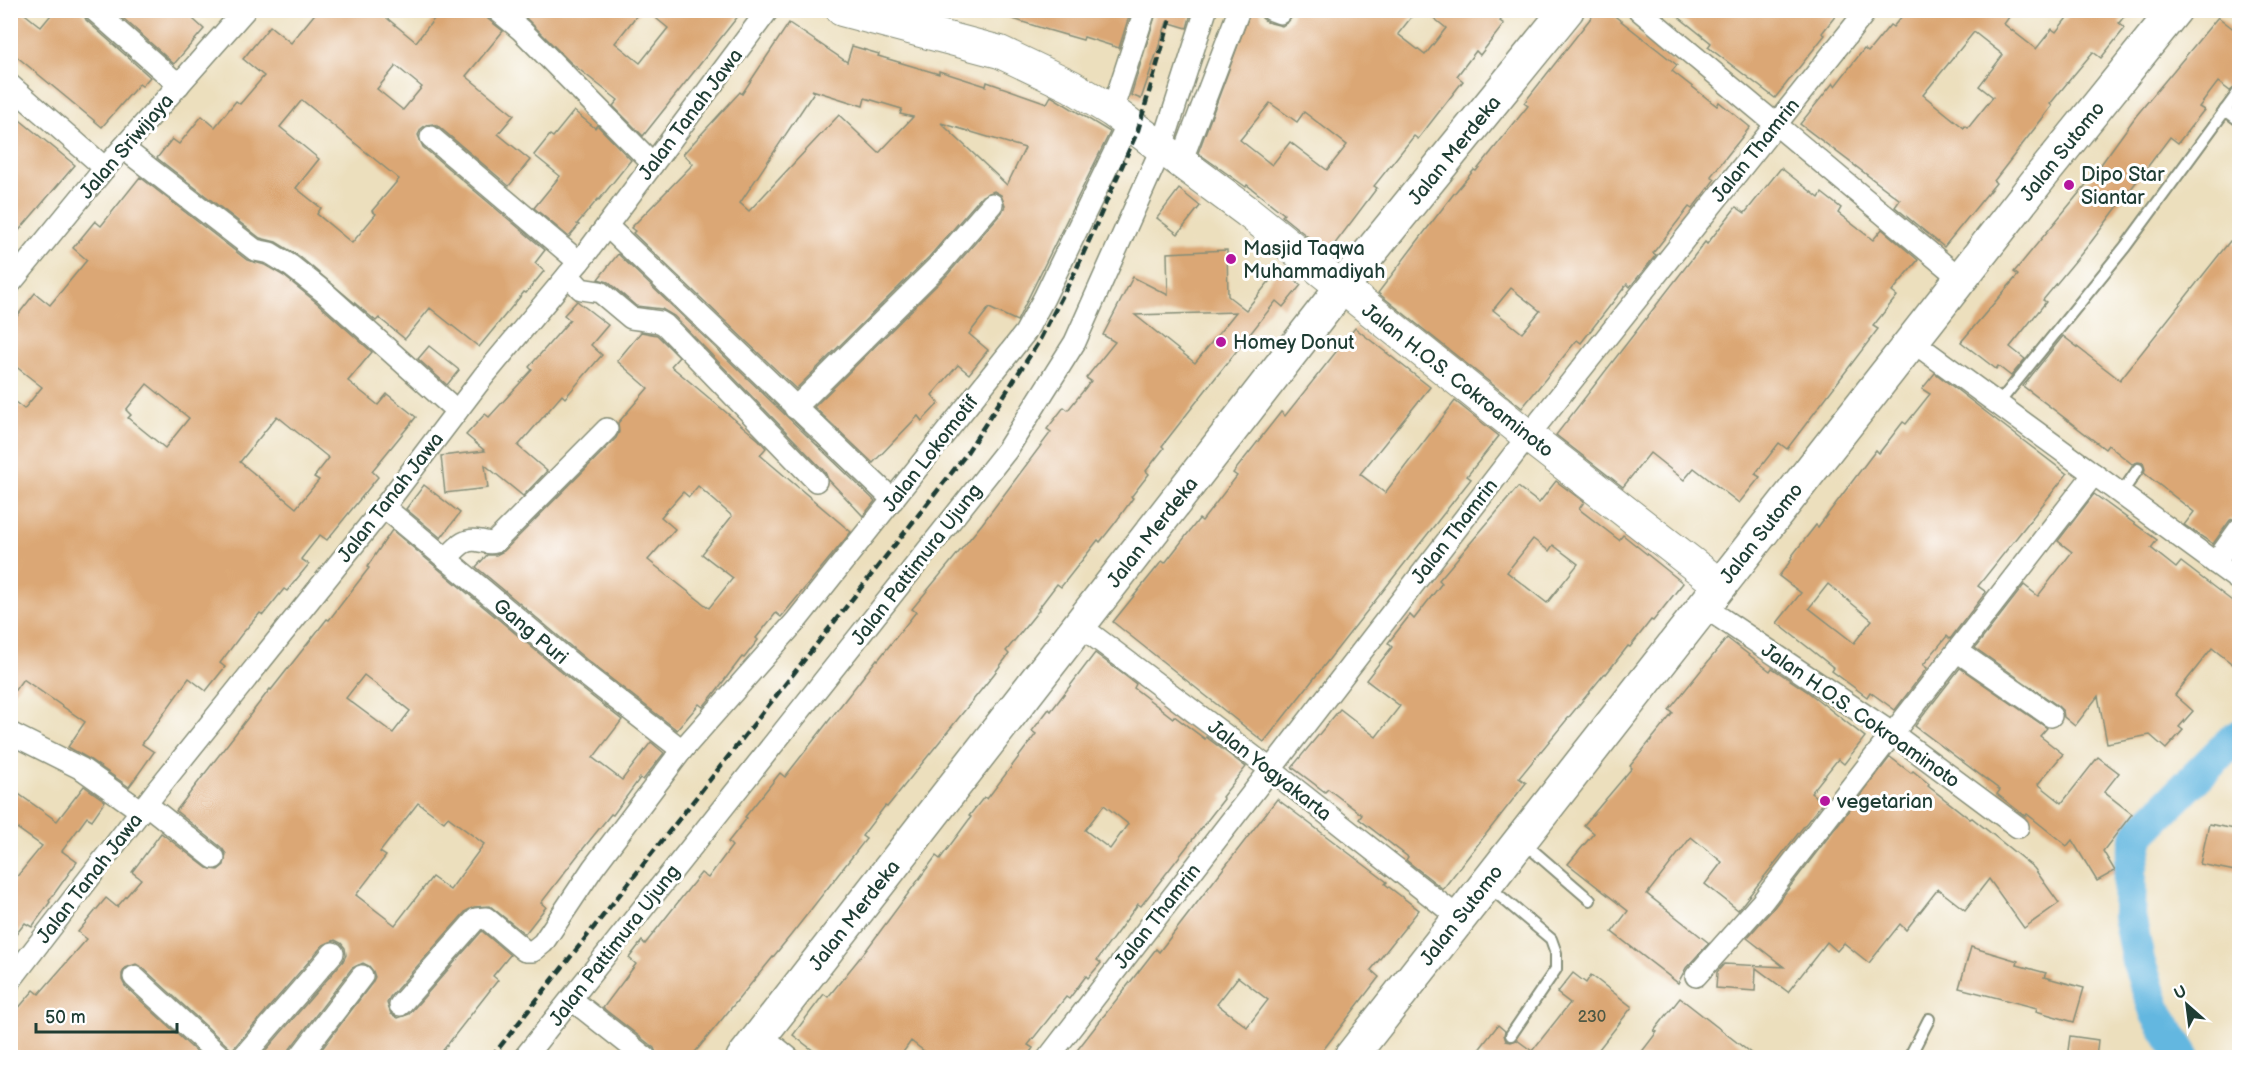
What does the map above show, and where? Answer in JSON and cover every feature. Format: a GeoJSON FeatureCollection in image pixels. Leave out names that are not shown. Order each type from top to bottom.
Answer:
{"type":"FeatureCollection","features":[{"type":"Feature","properties":{"kind":"main road","name":"Jalan Merdeka"},"geometry":{"type":"LineString","coordinates":[[752,1046],[1342,287],[1567,10]]}},
{"type":"Feature","properties":{"kind":"main road","name":"Jalan Sutomo"},"geometry":{"type":"LineString","coordinates":[[1350,1058],[1712,595],[2175,10]]}},
{"type":"Feature","properties":{"kind":"street"},"geometry":{"type":"LineString","coordinates":[[94,10],[179,85]]}},
{"type":"Feature","properties":{"kind":"street","name":"Jalan Sriwijaya"},"geometry":{"type":"LineString","coordinates":[[10,284],[105,168],[245,10]]}},
{"type":"Feature","properties":{"kind":"street"},"geometry":{"type":"LineString","coordinates":[[497,10],[521,30],[653,164]]}},
{"type":"Feature","properties":{"kind":"street","name":"Jalan Tanah Jawa"},"geometry":{"type":"LineString","coordinates":[[10,981],[144,807],[384,507],[457,411],[607,226],[768,10]]}},
{"type":"Feature","properties":{"kind":"street","name":"Jalan H.O.S. Cokroaminoto"},"geometry":{"type":"LineString","coordinates":[[842,10],[1000,52],[1071,86],[1120,117],[1342,287],[1528,436],[1712,595],[2018,827]]}},
{"type":"Feature","properties":{"kind":"street","name":"Jalan Lokomotif"},"geometry":{"type":"LineString","coordinates":[[400,1005],[476,919],[486,918],[525,951],[533,951],[543,943],[593,868],[682,750],[796,621],[1025,333],[1044,298],[1120,117],[1145,10]]}},
{"type":"Feature","properties":{"kind":"street","name":"Jalan Pattimura Ujung"},"geometry":{"type":"LineString","coordinates":[[524,1058],[1007,450],[1076,342],[1172,155],[1206,10]]}},
{"type":"Feature","properties":{"kind":"street"},"geometry":{"type":"LineString","coordinates":[[1172,155],[1239,10]]}},
{"type":"Feature","properties":{"kind":"street"},"geometry":{"type":"LineString","coordinates":[[1639,10],[1961,279]]}},
{"type":"Feature","properties":{"kind":"street","name":"Jalan Thamrin"},"geometry":{"type":"LineString","coordinates":[[1048,1058],[1528,436],[1867,10]]}},
{"type":"Feature","properties":{"kind":"street"},"geometry":{"type":"LineString","coordinates":[[10,85],[105,168]]}},
{"type":"Feature","properties":{"kind":"street"},"geometry":{"type":"LineString","coordinates":[[431,137],[574,268],[581,290],[600,292],[631,318],[660,322],[665,326],[816,481]]}},
{"type":"Feature","properties":{"kind":"street"},"geometry":{"type":"LineString","coordinates":[[123,148],[249,245],[258,251],[270,253],[291,266],[324,292],[457,411]]}},
{"type":"Feature","properties":{"kind":"street"},"geometry":{"type":"LineString","coordinates":[[795,408],[938,266],[992,204]]}},
{"type":"Feature","properties":{"kind":"street"},"geometry":{"type":"LineString","coordinates":[[607,226],[893,500]]}},
{"type":"Feature","properties":{"kind":"street"},"geometry":{"type":"LineString","coordinates":[[1912,341],[2240,581]]}},
{"type":"Feature","properties":{"kind":"street"},"geometry":{"type":"LineString","coordinates":[[446,559],[467,540],[490,544],[495,542],[607,429]]}},
{"type":"Feature","properties":{"kind":"street"},"geometry":{"type":"LineString","coordinates":[[1696,976],[1762,902],[2094,474]]}},
{"type":"Feature","properties":{"kind":"street","name":"Gang Puri"},"geometry":{"type":"LineString","coordinates":[[384,507],[579,670],[682,750]]}},
{"type":"Feature","properties":{"kind":"street"},"geometry":{"type":"LineString","coordinates":[[2215,563],[2240,528]]}},
{"type":"Feature","properties":{"kind":"street","name":"Jalan Yogyakarta"},"geometry":{"type":"LineString","coordinates":[[1079,625],[1270,769],[1459,918]]}},
{"type":"Feature","properties":{"kind":"street"},"geometry":{"type":"LineString","coordinates":[[1957,651],[2051,716]]}},
{"type":"Feature","properties":{"kind":"street"},"geometry":{"type":"LineString","coordinates":[[10,733],[82,769],[144,807],[214,858]]}},
{"type":"Feature","properties":{"kind":"street"},"geometry":{"type":"LineString","coordinates":[[242,1058],[333,953]]}},
{"type":"Feature","properties":{"kind":"street"},"geometry":{"type":"LineString","coordinates":[[299,1058],[362,976]]}},
{"type":"Feature","properties":{"kind":"street"},"geometry":{"type":"LineString","coordinates":[[134,977],[222,1058]]}},
{"type":"Feature","properties":{"kind":"street"},"geometry":{"type":"LineString","coordinates":[[571,999],[646,1058]]}},
{"type":"Feature","properties":{"kind":"street"},"geometry":{"type":"LineString","coordinates":[[752,1046],[789,1058]]}},
{"type":"Feature","properties":{"kind":"lane"},"geometry":{"type":"LineString","coordinates":[[1998,404],[2125,247],[2240,90]]}},
{"type":"Feature","properties":{"kind":"lane"},"geometry":{"type":"LineString","coordinates":[[2224,110],[2240,121]]}},
{"type":"Feature","properties":{"kind":"lane"},"geometry":{"type":"LineString","coordinates":[[2121,494],[2138,469]]}},
{"type":"Feature","properties":{"kind":"lane"},"geometry":{"type":"LineString","coordinates":[[1520,840],[1590,900]]}},
{"type":"Feature","properties":{"kind":"lane"},"geometry":{"type":"LineString","coordinates":[[1486,884],[1551,939],[1556,953],[1556,969],[1511,1035]]}},
{"type":"Feature","properties":{"kind":"lane"},"geometry":{"type":"LineString","coordinates":[[1909,1058],[1929,1019]]}},
{"type":"Feature","properties":{"kind":"building"},"geometry":{"type":"Polygon","coordinates":[[[10,10],[21,11],[41,27],[55,10],[82,10],[86,20],[150,77],[142,86],[139,84],[102,127],[10,51],[10,10]]]}},
{"type":"Feature","properties":{"kind":"building"},"geometry":{"type":"Polygon","coordinates":[[[114,10],[183,10],[204,29],[174,64],[114,10]]]}},
{"type":"Feature","properties":{"kind":"building"},"geometry":{"type":"Polygon","coordinates":[[[318,10],[377,10],[416,42],[441,10],[485,10],[488,19],[503,31],[466,76],[514,115],[498,134],[530,160],[509,186],[439,127],[433,124],[426,125],[418,135],[423,147],[545,250],[535,263],[544,271],[479,347],[430,308],[405,339],[379,318],[376,321],[299,256],[276,242],[260,238],[157,158],[172,139],[179,144],[202,116],[215,127],[236,101],[240,104],[264,76],[243,59],[270,26],[291,43],[318,10]],[[396,66],[377,89],[403,110],[422,87],[396,66]],[[302,100],[280,127],[319,159],[296,188],[321,208],[317,214],[352,243],[376,214],[372,211],[399,179],[302,100]]]}},
{"type":"Feature","properties":{"kind":"building"},"geometry":{"type":"Polygon","coordinates":[[[518,10],[641,10],[615,43],[640,63],[668,28],[646,10],[743,10],[643,136],[613,106],[618,100],[571,63],[518,10]]]}},
{"type":"Feature","properties":{"kind":"building"},"geometry":{"type":"Polygon","coordinates":[[[998,10],[1131,10],[1119,48],[1084,37],[1083,40],[997,14],[998,10]]]}},
{"type":"Feature","properties":{"kind":"building"},"geometry":{"type":"Polygon","coordinates":[[[1157,10],[1192,10],[1187,28],[1167,22],[1141,99],[1131,95],[1157,10]]]}},
{"type":"Feature","properties":{"kind":"building"},"geometry":{"type":"Polygon","coordinates":[[[1251,10],[1260,10],[1262,18],[1267,22],[1282,26],[1292,17],[1292,10],[1417,10],[1398,34],[1425,55],[1446,28],[1424,10],[1509,10],[1500,21],[1504,24],[1480,55],[1476,51],[1457,76],[1463,81],[1418,139],[1414,136],[1374,186],[1377,188],[1328,253],[1247,185],[1246,187],[1198,153],[1251,10]],[[1270,103],[1240,140],[1272,165],[1290,142],[1327,170],[1347,145],[1304,112],[1297,122],[1270,103]]]}},
{"type":"Feature","properties":{"kind":"building"},"geometry":{"type":"Polygon","coordinates":[[[1597,10],[1607,10],[1677,65],[1672,71],[1717,106],[1719,102],[1750,127],[1711,176],[1715,179],[1692,209],[1689,207],[1653,253],[1656,255],[1630,287],[1627,284],[1581,343],[1577,340],[1522,408],[1378,293],[1452,196],[1474,170],[1476,171],[1528,106],[1524,103],[1597,10]],[[1511,288],[1493,310],[1522,333],[1540,311],[1511,288]]]}},
{"type":"Feature","properties":{"kind":"building"},"geometry":{"type":"Polygon","coordinates":[[[1670,10],[1840,10],[1822,33],[1825,35],[1775,98],[1708,47],[1711,43],[1670,10]]]}},
{"type":"Feature","properties":{"kind":"building"},"geometry":{"type":"Polygon","coordinates":[[[1907,10],[2014,10],[2004,24],[2036,49],[2052,29],[2056,32],[2073,10],[2129,10],[2119,23],[2125,28],[2101,58],[2093,52],[2072,77],[1994,181],[1996,183],[1944,247],[1895,207],[1900,200],[1800,124],[1833,83],[1835,86],[1864,49],[1868,52],[1890,25],[1893,27],[1907,10]],[[1974,32],[1923,95],[1964,128],[1965,126],[1968,128],[1993,97],[1979,86],[2003,55],[1974,32]]]}},
{"type":"Feature","properties":{"kind":"building"},"geometry":{"type":"Polygon","coordinates":[[[2218,17],[2240,34],[2240,83],[2230,91],[2218,82],[2199,107],[2204,110],[2178,143],[2170,137],[2091,242],[2043,300],[2046,302],[2010,347],[2025,359],[2011,376],[1998,366],[1996,369],[1961,342],[2018,275],[2014,272],[2089,181],[2136,116],[2218,17]]]}},
{"type":"Feature","properties":{"kind":"building"},"geometry":{"type":"Polygon","coordinates":[[[789,23],[847,62],[852,46],[939,74],[939,71],[986,86],[987,82],[1047,103],[1051,96],[1110,132],[1017,321],[989,308],[969,334],[988,350],[969,374],[958,365],[932,395],[939,403],[922,421],[918,416],[873,463],[814,407],[948,274],[1005,206],[1001,195],[994,191],[982,196],[929,257],[796,389],[633,233],[635,231],[631,228],[693,164],[683,154],[740,92],[742,94],[789,23]],[[812,90],[814,92],[740,203],[749,211],[839,115],[879,153],[913,117],[900,114],[902,109],[865,98],[863,106],[812,90]],[[941,123],[945,127],[1007,185],[1025,148],[941,123]]]}},
{"type":"Feature","properties":{"kind":"building"},"geometry":{"type":"Polygon","coordinates":[[[574,111],[595,128],[597,125],[631,160],[577,224],[579,225],[569,237],[534,208],[560,176],[534,155],[550,135],[553,137],[574,111]]]}},
{"type":"Feature","properties":{"kind":"building"},"geometry":{"type":"Polygon","coordinates":[[[10,112],[75,165],[10,241],[10,112]]]}},
{"type":"Feature","properties":{"kind":"building"},"geometry":{"type":"Polygon","coordinates":[[[1781,168],[1819,198],[1822,193],[1841,208],[1838,213],[1873,240],[1882,229],[1918,260],[1892,292],[1897,296],[1873,326],[1878,329],[1787,449],[1779,443],[1755,474],[1760,477],[1739,503],[1694,468],[1684,480],[1650,453],[1623,487],[1556,435],[1705,242],[1707,244],[1736,207],[1745,213],[1781,168]]]}},
{"type":"Feature","properties":{"kind":"building"},"geometry":{"type":"Polygon","coordinates":[[[140,177],[247,260],[265,265],[284,276],[316,302],[372,352],[348,381],[378,405],[387,394],[416,417],[372,471],[378,477],[327,540],[320,535],[301,559],[309,564],[287,591],[284,589],[263,615],[260,613],[241,635],[220,663],[225,667],[206,691],[189,678],[142,744],[154,752],[129,787],[68,747],[85,722],[23,679],[10,697],[10,398],[24,409],[42,387],[10,362],[10,325],[35,293],[50,305],[87,260],[73,248],[95,221],[101,226],[140,177]],[[147,384],[126,410],[131,415],[128,418],[165,448],[189,418],[147,384]],[[277,416],[240,462],[296,508],[319,480],[314,477],[329,458],[277,416]]]}},
{"type":"Feature","properties":{"kind":"building"},"geometry":{"type":"Polygon","coordinates":[[[1179,189],[1200,206],[1178,234],[1157,218],[1179,189]]]}},
{"type":"Feature","properties":{"kind":"building"},"geometry":{"type":"Polygon","coordinates":[[[2230,241],[2240,248],[2240,516],[2230,520],[2213,544],[2184,525],[2194,512],[2144,473],[2143,463],[2132,464],[2108,445],[2105,449],[2023,386],[2063,336],[2120,380],[2230,241]]]}},
{"type":"Feature","properties":{"kind":"building"},"geometry":{"type":"Polygon","coordinates":[[[1227,250],[1228,296],[1246,310],[1280,268],[1301,285],[1283,307],[1276,301],[1162,446],[1164,448],[1146,471],[1149,474],[1115,523],[1100,542],[1098,540],[1061,587],[1057,584],[1006,651],[1009,654],[994,674],[887,807],[885,806],[862,836],[866,839],[696,1051],[689,1058],[658,1058],[654,1048],[603,1008],[636,964],[629,958],[642,941],[645,944],[701,873],[708,878],[732,846],[728,842],[747,818],[745,817],[780,773],[785,777],[878,660],[916,612],[912,609],[982,524],[1051,432],[1047,429],[1064,407],[1068,410],[1091,381],[1086,378],[1115,342],[1103,335],[1133,277],[1168,295],[1167,253],[1227,250]],[[1236,312],[1135,315],[1195,363],[1236,312]]]}},
{"type":"Feature","properties":{"kind":"building"},"geometry":{"type":"Polygon","coordinates":[[[618,254],[875,501],[863,516],[828,479],[825,472],[674,316],[662,309],[636,306],[608,282],[598,279],[618,254]]]}},
{"type":"Feature","properties":{"kind":"building"},"geometry":{"type":"Polygon","coordinates":[[[577,301],[608,325],[591,345],[602,355],[565,398],[562,395],[518,446],[547,471],[523,496],[485,465],[488,488],[445,493],[441,456],[485,451],[466,435],[485,414],[489,417],[532,370],[529,367],[570,320],[564,315],[577,301]]]}},
{"type":"Feature","properties":{"kind":"building"},"geometry":{"type":"Polygon","coordinates":[[[1355,328],[1430,387],[1360,474],[1385,493],[1455,401],[1499,436],[1467,476],[1471,479],[1264,742],[1113,622],[1162,561],[1165,563],[1199,519],[1202,521],[1237,476],[1233,473],[1281,412],[1285,416],[1355,328]]]}},
{"type":"Feature","properties":{"kind":"building"},"geometry":{"type":"Polygon","coordinates":[[[641,332],[657,335],[679,357],[671,366],[759,440],[766,448],[760,455],[851,532],[781,617],[776,613],[756,638],[758,640],[703,707],[699,704],[677,730],[587,660],[476,567],[487,555],[496,555],[504,551],[616,438],[619,432],[618,423],[648,388],[617,361],[641,332]],[[698,486],[689,497],[683,492],[661,517],[675,529],[648,560],[709,608],[733,578],[702,554],[732,516],[698,486]]]}},
{"type":"Feature","properties":{"kind":"building"},"geometry":{"type":"Polygon","coordinates":[[[429,346],[459,370],[447,385],[418,359],[429,346]]]}},
{"type":"Feature","properties":{"kind":"building"},"geometry":{"type":"Polygon","coordinates":[[[1935,373],[2067,474],[1978,586],[1986,592],[1950,639],[1947,636],[1923,665],[1927,668],[1895,710],[1870,692],[1867,697],[1832,671],[1834,668],[1777,623],[1801,593],[1779,576],[1792,559],[1791,557],[1816,525],[1818,527],[1876,450],[1879,453],[1903,422],[1906,424],[1930,394],[1922,389],[1935,373]],[[1828,584],[1809,608],[1854,643],[1872,620],[1828,584]]]}},
{"type":"Feature","properties":{"kind":"building"},"geometry":{"type":"Polygon","coordinates":[[[1556,481],[1584,502],[1579,509],[1619,540],[1623,535],[1683,583],[1519,778],[1526,783],[1443,889],[1406,860],[1408,857],[1359,819],[1362,815],[1328,789],[1325,792],[1292,767],[1340,709],[1376,737],[1400,706],[1366,680],[1392,647],[1388,643],[1410,615],[1414,619],[1442,583],[1439,580],[1518,487],[1539,503],[1556,481]],[[1533,539],[1507,572],[1547,603],[1578,564],[1553,545],[1549,551],[1533,539]]]}},
{"type":"Feature","properties":{"kind":"building"},"geometry":{"type":"Polygon","coordinates":[[[424,485],[460,513],[441,538],[406,509],[424,485]]]}},
{"type":"Feature","properties":{"kind":"building"},"geometry":{"type":"Polygon","coordinates":[[[2094,494],[2157,540],[2151,548],[2176,568],[2181,562],[2240,607],[2240,670],[2212,648],[2175,695],[2193,711],[2179,727],[2183,730],[2166,749],[2150,735],[2107,743],[2098,696],[2075,726],[2064,717],[2063,711],[2058,706],[1975,648],[2024,585],[2038,596],[2072,552],[2058,541],[2094,494]]]}},
{"type":"Feature","properties":{"kind":"building"},"geometry":{"type":"Polygon","coordinates":[[[392,530],[622,720],[593,758],[622,780],[651,742],[664,753],[643,780],[640,778],[613,815],[611,814],[541,903],[546,907],[525,934],[490,906],[474,907],[466,911],[390,997],[387,1003],[391,1014],[398,1018],[409,1014],[482,931],[510,955],[493,976],[498,980],[437,1058],[315,1058],[372,983],[375,977],[373,971],[363,963],[352,968],[289,1050],[286,1058],[259,1058],[343,961],[346,955],[345,948],[335,940],[323,945],[232,1050],[136,964],[125,968],[122,974],[125,986],[203,1058],[10,1058],[10,1018],[34,990],[39,994],[87,939],[78,932],[106,898],[117,907],[141,879],[132,872],[161,833],[207,868],[218,870],[224,865],[226,854],[222,848],[176,811],[270,689],[327,619],[329,620],[369,568],[367,567],[392,530]],[[364,675],[346,698],[393,733],[410,711],[364,675]],[[418,803],[380,852],[386,856],[356,895],[395,925],[432,877],[450,890],[484,844],[448,817],[444,822],[418,803]]]}},
{"type":"Feature","properties":{"kind":"building"},"geometry":{"type":"Polygon","coordinates":[[[1727,638],[1770,671],[1772,668],[1808,692],[1865,737],[1844,764],[1838,759],[1811,793],[1823,802],[1738,910],[1705,884],[1722,862],[1691,837],[1647,894],[1709,943],[1686,968],[1678,983],[1612,932],[1628,911],[1568,864],[1594,833],[1584,825],[1632,768],[1630,766],[1673,713],[1669,710],[1727,638]]]}},
{"type":"Feature","properties":{"kind":"building"},"geometry":{"type":"Polygon","coordinates":[[[1095,653],[1136,684],[1134,688],[1173,718],[1174,716],[1205,739],[1206,737],[1246,767],[1141,906],[1138,904],[1097,960],[1101,963],[1088,978],[1086,976],[1069,999],[1066,997],[1028,1045],[1033,1048],[1026,1058],[933,1058],[911,1041],[899,1058],[831,1058],[822,1051],[819,1055],[793,1035],[824,994],[828,997],[867,949],[936,856],[940,859],[971,817],[969,816],[984,797],[987,799],[1036,734],[1032,731],[1049,709],[1051,711],[1095,653]],[[1104,805],[1085,830],[1110,849],[1128,824],[1104,805]]]}},
{"type":"Feature","properties":{"kind":"building"},"geometry":{"type":"Polygon","coordinates":[[[1960,668],[2047,728],[2040,736],[2063,754],[2038,784],[2062,803],[2098,757],[2119,773],[2104,792],[2132,814],[2103,851],[2115,871],[2097,881],[2072,840],[2067,846],[2027,814],[2025,816],[1997,794],[2000,790],[1915,726],[1960,668]]]}},
{"type":"Feature","properties":{"kind":"building"},"geometry":{"type":"Polygon","coordinates":[[[1890,757],[1911,773],[1913,771],[1929,784],[1928,786],[2034,868],[2059,903],[2024,928],[1989,879],[1965,910],[1938,889],[1906,930],[1900,924],[1869,963],[1844,943],[1837,951],[1827,942],[1788,992],[1756,968],[1755,991],[1716,988],[1717,972],[1724,964],[1784,967],[1747,938],[1772,910],[1890,757]]]}},
{"type":"Feature","properties":{"kind":"building"},"geometry":{"type":"Polygon","coordinates":[[[84,786],[105,801],[92,820],[87,817],[62,851],[77,862],[32,927],[25,923],[10,942],[10,885],[42,846],[10,823],[10,788],[57,821],[84,786]]]}},
{"type":"Feature","properties":{"kind":"building"},"geometry":{"type":"Polygon","coordinates":[[[1277,799],[1387,882],[1385,884],[1419,910],[1371,970],[1379,977],[1317,1058],[1071,1058],[1156,949],[1159,952],[1277,799]],[[1238,977],[1217,1004],[1247,1027],[1268,1000],[1238,977]]]}},
{"type":"Feature","properties":{"kind":"building"},"geometry":{"type":"Polygon","coordinates":[[[2209,824],[2240,830],[2240,872],[2200,864],[2209,824]]]}},
{"type":"Feature","properties":{"kind":"building"},"geometry":{"type":"Polygon","coordinates":[[[1971,947],[2018,961],[2017,965],[2046,973],[2044,977],[2084,988],[2074,1022],[2036,1011],[2037,1008],[1959,988],[1971,947]]]}},
{"type":"Feature","properties":{"kind":"building"},"geometry":{"type":"Polygon","coordinates":[[[1573,973],[1586,983],[1591,975],[1632,1007],[1592,1058],[1486,1058],[1478,1051],[1498,1025],[1505,1031],[1506,1041],[1517,1040],[1532,1051],[1570,1003],[1557,993],[1573,973]]]}},
{"type":"Feature","properties":{"kind":"building"},"geometry":{"type":"Polygon","coordinates":[[[1680,998],[1757,1058],[1637,1058],[1657,1032],[1654,1031],[1680,998]]]}},
{"type":"Feature","properties":{"kind":"building"},"geometry":{"type":"Polygon","coordinates":[[[2070,1036],[2098,1040],[2096,1058],[2067,1058],[2070,1036]]]}},
{"type":"Feature","properties":{"kind":"waterway"},"geometry":{"type":"LineString","coordinates":[[2184,1058],[2157,1014],[2138,961],[2129,916],[2130,870],[2139,834],[2233,740],[2240,736]]}},
{"type":"Feature","properties":{"kind":"railway"},"geometry":{"type":"LineString","coordinates":[[491,1058],[964,457],[1038,343],[1076,270],[1138,130],[1173,10]]}},
{"type":"Feature","properties":{"kind":"place","name":"Dipo Star Siantar"},"geometry":{"type":"Point","coordinates":[2069,185]}},
{"type":"Feature","properties":{"kind":"place","name":"Masjid Taqwa Muhammadiyah"},"geometry":{"type":"Point","coordinates":[1231,259]}},
{"type":"Feature","properties":{"kind":"place","name":"Homey Donut"},"geometry":{"type":"Point","coordinates":[1221,342]}},
{"type":"Feature","properties":{"kind":"place","name":"vegetarian"},"geometry":{"type":"Point","coordinates":[1825,801]}}]}
